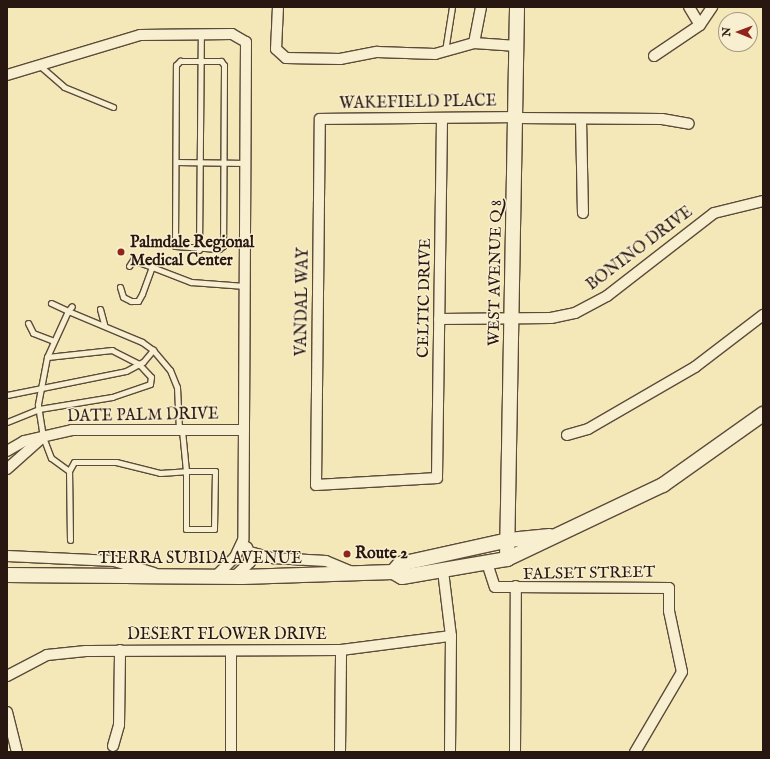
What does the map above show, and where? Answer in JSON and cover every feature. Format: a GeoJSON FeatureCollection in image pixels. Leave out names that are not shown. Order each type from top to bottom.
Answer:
{"type":"FeatureCollection","features":[{"type":"Feature","properties":{"kind":"main road","name":"WEST AVENUE Q 8"},"geometry":{"type":"LineString","coordinates":[[507,559],[509,540],[517,7]]}},
{"type":"Feature","properties":{"kind":"main road","name":"TIERRA SUBIDA AVENUE"},"geometry":{"type":"LineString","coordinates":[[7,575],[234,577],[359,575],[393,572],[402,577],[507,559],[663,485],[763,414]]}},
{"type":"Feature","properties":{"kind":"main road","name":"TIERRA SUBIDA AVENUE"},"geometry":{"type":"LineString","coordinates":[[393,572],[400,564],[509,540],[556,536]]}},
{"type":"Feature","properties":{"kind":"street"},"geometry":{"type":"LineString","coordinates":[[279,7],[276,50],[286,58],[340,60],[377,52],[445,51],[474,43],[517,46]]}},
{"type":"Feature","properties":{"kind":"street"},"geometry":{"type":"LineString","coordinates":[[474,43],[481,7]]}},
{"type":"Feature","properties":{"kind":"street"},"geometry":{"type":"LineString","coordinates":[[689,7],[700,25]]}},
{"type":"Feature","properties":{"kind":"street"},"geometry":{"type":"LineString","coordinates":[[654,56],[700,25],[713,7]]}},
{"type":"Feature","properties":{"kind":"street"},"geometry":{"type":"LineString","coordinates":[[7,75],[140,35],[201,33],[232,34],[246,42],[247,163],[243,540],[235,557],[215,577]]}},
{"type":"Feature","properties":{"kind":"street","name":"WAKEFIELD PLACE"},"geometry":{"type":"LineString","coordinates":[[320,119],[662,119],[688,124]]}},
{"type":"Feature","properties":{"kind":"street","name":"VANDAL WAY"},"geometry":{"type":"LineString","coordinates":[[320,119],[316,485],[437,478]]}},
{"type":"Feature","properties":{"kind":"street"},"geometry":{"type":"LineString","coordinates":[[581,119],[583,213]]}},
{"type":"Feature","properties":{"kind":"street","name":"CELTIC DRIVE"},"geometry":{"type":"LineString","coordinates":[[437,478],[442,120]]}},
{"type":"Feature","properties":{"kind":"street","name":"BONINO DRIVE"},"geometry":{"type":"LineString","coordinates":[[439,319],[551,318],[575,312],[607,296],[714,213],[763,201]]}},
{"type":"Feature","properties":{"kind":"street"},"geometry":{"type":"LineString","coordinates":[[567,435],[588,429],[695,367],[763,315]]}},
{"type":"Feature","properties":{"kind":"street","name":"DATE PALM DRIVE"},"geometry":{"type":"LineString","coordinates":[[7,451],[24,441],[72,430],[244,430]]}},
{"type":"Feature","properties":{"kind":"street","name":"DATE PALM DRIVE"},"geometry":{"type":"LineString","coordinates":[[7,470],[43,437]]}},
{"type":"Feature","properties":{"kind":"street"},"geometry":{"type":"LineString","coordinates":[[234,577],[250,562],[250,552],[243,540]]}},
{"type":"Feature","properties":{"kind":"street"},"geometry":{"type":"LineString","coordinates":[[250,552],[272,558],[326,561],[359,575]]}},
{"type":"Feature","properties":{"kind":"street"},"geometry":{"type":"LineString","coordinates":[[7,556],[114,561],[166,577]]}},
{"type":"Feature","properties":{"kind":"street"},"geometry":{"type":"LineString","coordinates":[[487,562],[493,586],[516,586]]}},
{"type":"Feature","properties":{"kind":"street"},"geometry":{"type":"LineString","coordinates":[[443,571],[451,636],[450,752]]}},
{"type":"Feature","properties":{"kind":"street","name":"FALSET STREET"},"geometry":{"type":"LineString","coordinates":[[515,752],[516,586],[669,588],[669,611],[682,672],[635,752]]}},
{"type":"Feature","properties":{"kind":"street","name":"DESERT FLOWER DRIVE"},"geometry":{"type":"LineString","coordinates":[[7,676],[47,655],[120,650],[341,650],[451,636]]}},
{"type":"Feature","properties":{"kind":"street"},"geometry":{"type":"LineString","coordinates":[[113,746],[119,725],[120,650]]}},
{"type":"Feature","properties":{"kind":"street"},"geometry":{"type":"LineString","coordinates":[[340,752],[341,650]]}},
{"type":"Feature","properties":{"kind":"street"},"geometry":{"type":"LineString","coordinates":[[231,651],[231,752]]}},
{"type":"Feature","properties":{"kind":"street"},"geometry":{"type":"LineString","coordinates":[[7,712],[17,752]]}},
{"type":"Feature","properties":{"kind":"lane"},"geometry":{"type":"LineString","coordinates":[[445,51],[452,7]]}},
{"type":"Feature","properties":{"kind":"lane"},"geometry":{"type":"LineString","coordinates":[[199,250],[201,33]]}},
{"type":"Feature","properties":{"kind":"lane"},"geometry":{"type":"LineString","coordinates":[[200,61],[221,61],[224,65],[223,246],[199,250],[175,246],[176,65],[200,61]]}},
{"type":"Feature","properties":{"kind":"lane"},"geometry":{"type":"LineString","coordinates":[[39,65],[64,87],[112,107]]}},
{"type":"Feature","properties":{"kind":"lane"},"geometry":{"type":"LineString","coordinates":[[176,162],[247,163]]}},
{"type":"Feature","properties":{"kind":"lane"},"geometry":{"type":"LineString","coordinates":[[129,266],[133,260],[191,282],[246,286]]}},
{"type":"Feature","properties":{"kind":"lane"},"geometry":{"type":"LineString","coordinates":[[120,288],[123,297],[138,301],[152,267]]}},
{"type":"Feature","properties":{"kind":"lane"},"geometry":{"type":"LineString","coordinates":[[51,303],[70,308],[153,350],[170,370],[177,387],[186,471],[186,529],[214,529],[215,471],[186,471],[160,473],[116,462],[74,462],[69,471],[70,540]]}},
{"type":"Feature","properties":{"kind":"lane"},"geometry":{"type":"LineString","coordinates":[[69,471],[51,458],[43,437],[39,409],[39,386],[47,357],[70,308]]}},
{"type":"Feature","properties":{"kind":"lane"},"geometry":{"type":"LineString","coordinates":[[100,309],[104,324]]}},
{"type":"Feature","properties":{"kind":"lane"},"geometry":{"type":"LineString","coordinates":[[28,323],[33,333],[54,341]]}},
{"type":"Feature","properties":{"kind":"lane"},"geometry":{"type":"LineString","coordinates":[[7,422],[39,409],[148,387],[151,377],[139,364],[112,350],[47,357]]}},
{"type":"Feature","properties":{"kind":"lane"},"geometry":{"type":"LineString","coordinates":[[7,395],[39,386],[126,372],[139,364],[153,350]]}},
{"type":"Feature","properties":{"kind":"place","name":"Palmdale Regional Medical Center"},"geometry":{"type":"Point","coordinates":[121,252]}},
{"type":"Feature","properties":{"kind":"place","name":"Route 2"},"geometry":{"type":"Point","coordinates":[347,554]}}]}
